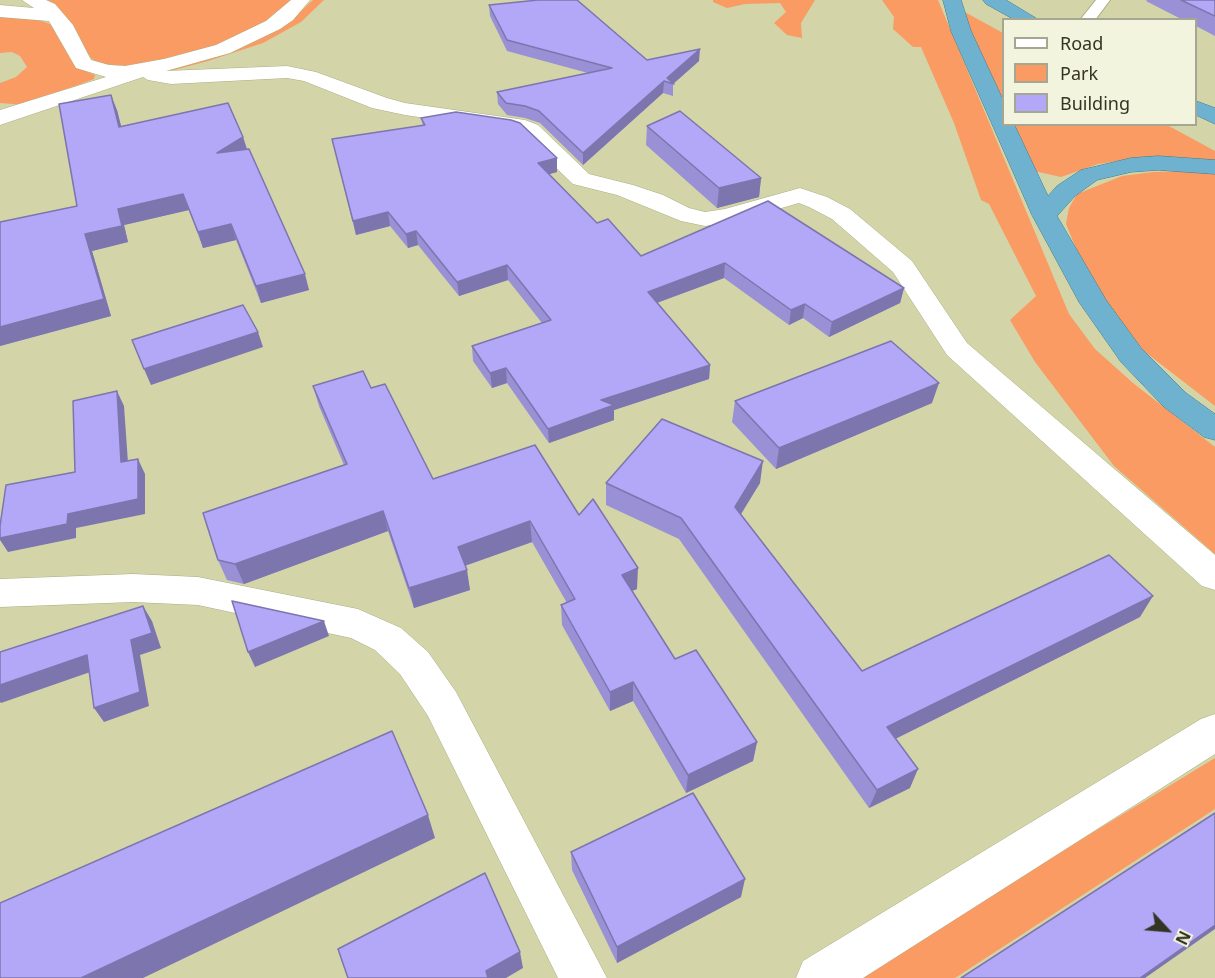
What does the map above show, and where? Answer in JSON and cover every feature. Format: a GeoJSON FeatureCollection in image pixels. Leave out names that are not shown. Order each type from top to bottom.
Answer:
{"type":"FeatureCollection","features":[{"type":"Feature","properties":{"kind":"highway"},"geometry":{"type":"LineString","coordinates":[[952,0],[961,31],[1002,122]]}},
{"type":"Feature","properties":{"kind":"highway"},"geometry":{"type":"LineString","coordinates":[[992,0],[1026,18]]}},
{"type":"Feature","properties":{"kind":"highway"},"geometry":{"type":"LineString","coordinates":[[1197,108],[1215,117]]}},
{"type":"Feature","properties":{"kind":"highway"},"geometry":{"type":"LineString","coordinates":[[1004,126],[1044,215],[1093,302],[1131,355],[1175,400],[1215,429]]}},
{"type":"Feature","properties":{"kind":"highway"},"geometry":{"type":"LineString","coordinates":[[1044,215],[1066,191],[1089,175],[1131,165],[1158,163],[1215,167]]}},
{"type":"Feature","properties":{"kind":"street"},"geometry":{"type":"LineString","coordinates":[[31,0],[48,8],[63,25],[83,64],[108,71],[144,69],[155,76],[171,78],[287,72],[326,81],[380,103],[405,109],[517,125],[530,130],[581,179],[635,193],[681,214],[705,219],[727,216],[800,195],[831,207],[870,237],[903,267],[957,349],[1215,576]]}},
{"type":"Feature","properties":{"kind":"street"},"geometry":{"type":"LineString","coordinates":[[0,118],[20,109],[126,77],[144,69],[223,49],[273,25],[286,16],[301,0]]}},
{"type":"Feature","properties":{"kind":"street"},"geometry":{"type":"LineString","coordinates":[[0,11],[55,16]]}},
{"type":"Feature","properties":{"kind":"street"},"geometry":{"type":"LineString","coordinates":[[0,592],[133,588],[198,591],[358,624],[388,639],[414,663],[442,704],[583,978]]}},
{"type":"Feature","properties":{"kind":"street"},"geometry":{"type":"LineString","coordinates":[[820,978],[1215,732]]}},
{"type":"Feature","properties":{"kind":"lane"},"geometry":{"type":"LineString","coordinates":[[1089,18],[1103,0]]}},
{"type":"Feature","properties":{"kind":"green space"},"geometry":{"type":"Polygon","coordinates":[[[42,0],[295,0],[281,15],[205,51],[129,66],[101,64],[92,59],[42,0]]]}},
{"type":"Feature","properties":{"kind":"green space"},"geometry":{"type":"Polygon","coordinates":[[[313,0],[324,0],[301,22],[263,43],[159,74],[154,71],[283,27],[313,0]]]}},
{"type":"Feature","properties":{"kind":"green space"},"geometry":{"type":"Polygon","coordinates":[[[713,0],[815,0],[801,23],[802,38],[787,35],[774,23],[786,12],[780,3],[745,4],[727,8],[713,0]]]}},
{"type":"Feature","properties":{"kind":"green space"},"geometry":{"type":"Polygon","coordinates":[[[882,0],[938,0],[1069,314],[1095,349],[1133,383],[1215,447],[1215,554],[1114,466],[1035,362],[1010,320],[1036,296],[989,204],[981,200],[954,123],[921,47],[913,47],[893,29],[894,17],[882,0]]]}},
{"type":"Feature","properties":{"kind":"green space"},"geometry":{"type":"Polygon","coordinates":[[[961,10],[1002,32],[1002,101],[961,10]]]}},
{"type":"Feature","properties":{"kind":"green space"},"geometry":{"type":"Polygon","coordinates":[[[0,13],[31,17],[56,28],[78,68],[95,75],[94,79],[24,105],[0,103],[0,83],[16,77],[27,67],[20,56],[12,52],[0,53],[0,13]]]}},
{"type":"Feature","properties":{"kind":"green space"},"geometry":{"type":"Polygon","coordinates":[[[1013,126],[1169,126],[1215,151],[1215,161],[1177,157],[1138,158],[1098,164],[1061,177],[1034,171],[1013,126]]]}},
{"type":"Feature","properties":{"kind":"green space"},"geometry":{"type":"Polygon","coordinates":[[[1187,171],[1215,174],[1215,406],[1145,352],[1112,315],[1084,268],[1066,224],[1069,208],[1077,194],[1122,176],[1187,171]]]}},
{"type":"Feature","properties":{"kind":"green space"},"geometry":{"type":"Polygon","coordinates":[[[1215,758],[1215,809],[955,978],[854,978],[1215,758]]]}},
{"type":"Feature","properties":{"kind":"building"},"geometry":{"type":"Polygon","coordinates":[[[538,0],[577,0],[647,60],[700,49],[667,78],[674,84],[664,81],[583,153],[539,111],[506,103],[497,92],[612,68],[507,40],[489,5],[538,0]]]}},
{"type":"Feature","properties":{"kind":"building"},"geometry":{"type":"Polygon","coordinates":[[[1181,0],[1215,0],[1215,16],[1181,0]]]}},
{"type":"Feature","properties":{"kind":"building"},"geometry":{"type":"Polygon","coordinates":[[[111,95],[119,127],[228,103],[243,137],[217,153],[249,149],[305,274],[256,286],[231,224],[198,232],[183,194],[118,209],[122,226],[85,234],[104,299],[0,327],[0,222],[77,206],[59,104],[111,95]]]}},
{"type":"Feature","properties":{"kind":"building"},"geometry":{"type":"Polygon","coordinates":[[[680,111],[761,178],[719,188],[647,126],[680,111]]]}},
{"type":"Feature","properties":{"kind":"building"},"geometry":{"type":"Polygon","coordinates":[[[456,112],[520,123],[557,158],[538,163],[597,223],[608,219],[641,256],[768,201],[904,288],[832,322],[805,304],[791,310],[725,263],[648,292],[710,365],[601,400],[614,405],[548,429],[506,368],[490,373],[472,346],[551,320],[507,265],[457,282],[416,231],[406,234],[388,212],[353,221],[332,139],[425,125],[421,118],[456,112]]]}},
{"type":"Feature","properties":{"kind":"building"},"geometry":{"type":"Polygon","coordinates":[[[243,305],[258,332],[144,369],[132,340],[243,305]]]}},
{"type":"Feature","properties":{"kind":"building"},"geometry":{"type":"Polygon","coordinates":[[[891,341],[939,383],[779,448],[735,401],[891,341]]]}},
{"type":"Feature","properties":{"kind":"building"},"geometry":{"type":"Polygon","coordinates":[[[363,371],[371,388],[385,384],[433,479],[535,445],[579,515],[593,499],[638,568],[622,575],[675,659],[696,650],[757,742],[688,775],[633,682],[610,692],[561,605],[575,599],[530,521],[458,547],[467,570],[409,588],[383,511],[235,564],[218,560],[203,513],[347,464],[313,386],[363,371]]]}},
{"type":"Feature","properties":{"kind":"building"},"geometry":{"type":"Polygon","coordinates":[[[117,391],[121,462],[138,459],[138,499],[68,514],[67,524],[0,538],[6,485],[75,472],[73,401],[117,391]]]}},
{"type":"Feature","properties":{"kind":"building"},"geometry":{"type":"Polygon","coordinates":[[[662,419],[763,461],[735,507],[862,671],[1109,555],[1153,596],[887,727],[918,769],[877,790],[681,518],[606,483],[662,419]]]}},
{"type":"Feature","properties":{"kind":"building"},"geometry":{"type":"Polygon","coordinates":[[[232,601],[324,621],[248,652],[232,601]]]}},
{"type":"Feature","properties":{"kind":"building"},"geometry":{"type":"Polygon","coordinates":[[[143,606],[152,633],[131,640],[140,692],[94,708],[87,655],[0,685],[0,652],[143,606]]]}},
{"type":"Feature","properties":{"kind":"building"},"geometry":{"type":"Polygon","coordinates":[[[392,731],[428,815],[81,978],[0,978],[0,903],[392,731]]]}},
{"type":"Feature","properties":{"kind":"building"},"geometry":{"type":"Polygon","coordinates":[[[693,793],[745,879],[617,947],[571,852],[693,793]]]}},
{"type":"Feature","properties":{"kind":"building"},"geometry":{"type":"Polygon","coordinates":[[[1215,813],[1215,925],[1140,978],[961,978],[1215,813]]]}},
{"type":"Feature","properties":{"kind":"building"},"geometry":{"type":"Polygon","coordinates":[[[485,873],[520,952],[486,971],[488,978],[348,978],[338,949],[485,873]]]}}]}
